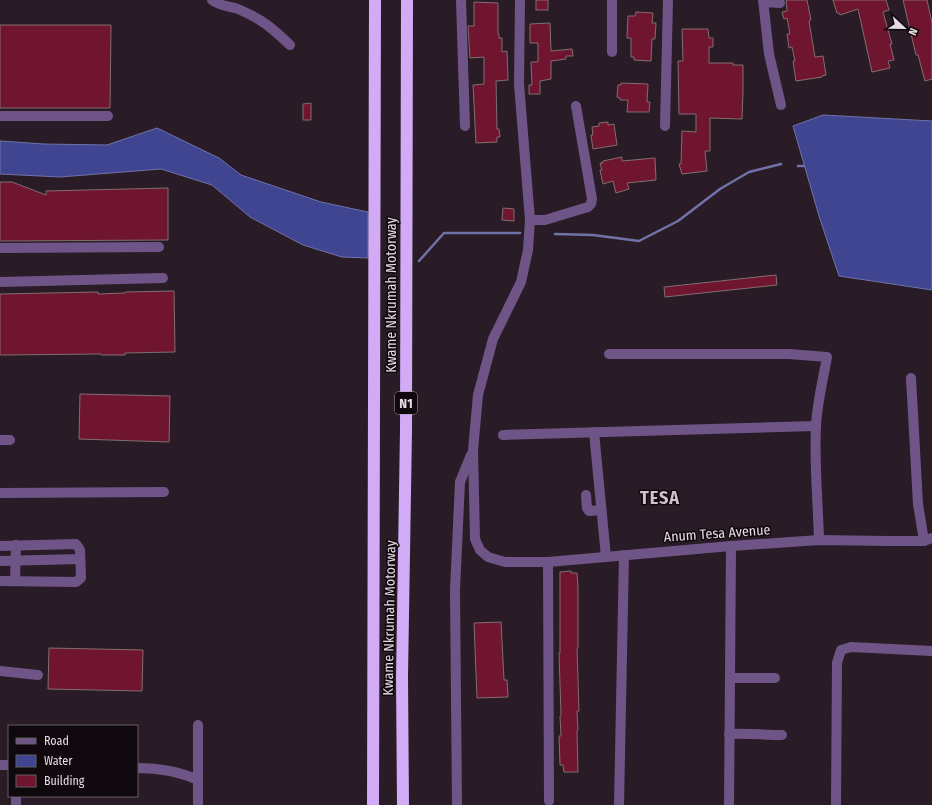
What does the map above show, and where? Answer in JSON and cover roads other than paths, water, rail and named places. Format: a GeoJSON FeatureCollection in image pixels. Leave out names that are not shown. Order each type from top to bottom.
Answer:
{"type":"FeatureCollection","features":[{"type":"Feature","properties":{"kind":"highway","name":"Kwame Nkrumah Motorway"},"geometry":{"type":"LineString","coordinates":[[373,805],[376,0]]}},
{"type":"Feature","properties":{"kind":"highway","name":"Kwame Nkrumah Motorway"},"geometry":{"type":"LineString","coordinates":[[403,805],[402,677],[406,446],[407,0]]}},
{"type":"Feature","properties":{"kind":"street"},"geometry":{"type":"LineString","coordinates":[[212,0],[216,3],[236,8],[256,17],[272,28],[290,45]]}},
{"type":"Feature","properties":{"kind":"street"},"geometry":{"type":"LineString","coordinates":[[461,0],[465,126]]}},
{"type":"Feature","properties":{"kind":"street"},"geometry":{"type":"LineString","coordinates":[[457,805],[455,590],[460,482],[473,450],[478,395],[493,339],[521,282],[528,250],[530,220],[519,90],[520,0]]}},
{"type":"Feature","properties":{"kind":"street"},"geometry":{"type":"LineString","coordinates":[[612,0],[612,52]]}},
{"type":"Feature","properties":{"kind":"street"},"geometry":{"type":"LineString","coordinates":[[665,126],[668,0]]}},
{"type":"Feature","properties":{"kind":"street"},"geometry":{"type":"LineString","coordinates":[[780,5],[764,1],[769,54],[781,105]]}},
{"type":"Feature","properties":{"kind":"street"},"geometry":{"type":"LineString","coordinates":[[530,220],[545,220],[588,207],[591,204],[592,199],[576,106]]}},
{"type":"Feature","properties":{"kind":"street"},"geometry":{"type":"LineString","coordinates":[[0,116],[108,116]]}},
{"type":"Feature","properties":{"kind":"street"},"geometry":{"type":"LineString","coordinates":[[0,248],[159,247]]}},
{"type":"Feature","properties":{"kind":"street"},"geometry":{"type":"LineString","coordinates":[[0,282],[163,278]]}},
{"type":"Feature","properties":{"kind":"street"},"geometry":{"type":"LineString","coordinates":[[609,354],[789,354],[827,357],[819,399],[816,426],[819,540]]}},
{"type":"Feature","properties":{"kind":"street"},"geometry":{"type":"LineString","coordinates":[[910,378],[918,504],[928,539]]}},
{"type":"Feature","properties":{"kind":"street"},"geometry":{"type":"LineString","coordinates":[[503,435],[816,426]]}},
{"type":"Feature","properties":{"kind":"street"},"geometry":{"type":"LineString","coordinates":[[594,432],[606,556]]}},
{"type":"Feature","properties":{"kind":"street","name":"Anum Tesa Avenue"},"geometry":{"type":"LineString","coordinates":[[473,450],[475,539],[480,550],[488,557],[504,562],[548,562],[606,556],[819,540],[889,541],[928,539]]}},
{"type":"Feature","properties":{"kind":"street"},"geometry":{"type":"LineString","coordinates":[[0,493],[164,492]]}},
{"type":"Feature","properties":{"kind":"street"},"geometry":{"type":"LineString","coordinates":[[586,495],[587,508],[589,511],[601,510]]}},
{"type":"Feature","properties":{"kind":"street"},"geometry":{"type":"LineString","coordinates":[[0,546],[76,544],[80,550],[81,578],[76,582],[0,581]]}},
{"type":"Feature","properties":{"kind":"street"},"geometry":{"type":"LineString","coordinates":[[15,581],[16,545]]}},
{"type":"Feature","properties":{"kind":"street"},"geometry":{"type":"LineString","coordinates":[[729,805],[731,546]]}},
{"type":"Feature","properties":{"kind":"street"},"geometry":{"type":"LineString","coordinates":[[619,805],[624,555]]}},
{"type":"Feature","properties":{"kind":"street"},"geometry":{"type":"LineString","coordinates":[[0,561],[80,559]]}},
{"type":"Feature","properties":{"kind":"street"},"geometry":{"type":"LineString","coordinates":[[548,562],[549,801]]}},
{"type":"Feature","properties":{"kind":"street"},"geometry":{"type":"LineString","coordinates":[[836,805],[837,663],[842,650],[851,647],[932,651]]}},
{"type":"Feature","properties":{"kind":"street"},"geometry":{"type":"LineString","coordinates":[[0,671],[38,675]]}},
{"type":"Feature","properties":{"kind":"street"},"geometry":{"type":"LineString","coordinates":[[731,678],[775,678]]}},
{"type":"Feature","properties":{"kind":"street"},"geometry":{"type":"LineString","coordinates":[[198,725],[198,805]]}},
{"type":"Feature","properties":{"kind":"street"},"geometry":{"type":"LineString","coordinates":[[729,734],[748,733],[755,735],[782,735]]}},
{"type":"Feature","properties":{"kind":"street"},"geometry":{"type":"LineString","coordinates":[[138,768],[157,768],[175,771],[198,780]]}},
{"type":"Feature","properties":{"kind":"water"},"geometry":{"type":"Polygon","coordinates":[[[823,115],[932,121],[932,290],[839,276],[819,216],[793,126],[823,115]]]}},
{"type":"Feature","properties":{"kind":"water"},"geometry":{"type":"Polygon","coordinates":[[[157,128],[219,158],[241,175],[321,202],[368,212],[368,258],[342,257],[303,245],[250,217],[212,185],[161,169],[60,177],[0,174],[0,141],[44,144],[107,145],[157,128]]]}},
{"type":"Feature","properties":{"kind":"waterway"},"geometry":{"type":"LineString","coordinates":[[555,234],[593,235],[639,241],[678,221],[720,189],[749,172],[781,164]]}},
{"type":"Feature","properties":{"kind":"waterway"},"geometry":{"type":"LineString","coordinates":[[798,166],[804,166]]}},
{"type":"Feature","properties":{"kind":"waterway"},"geometry":{"type":"LineString","coordinates":[[419,261],[444,233],[520,233]]}},
{"type":"Feature","properties":{"kind":"district","name":"TESA"},"geometry":{"type":"Point","coordinates":[660,498]}}]}
